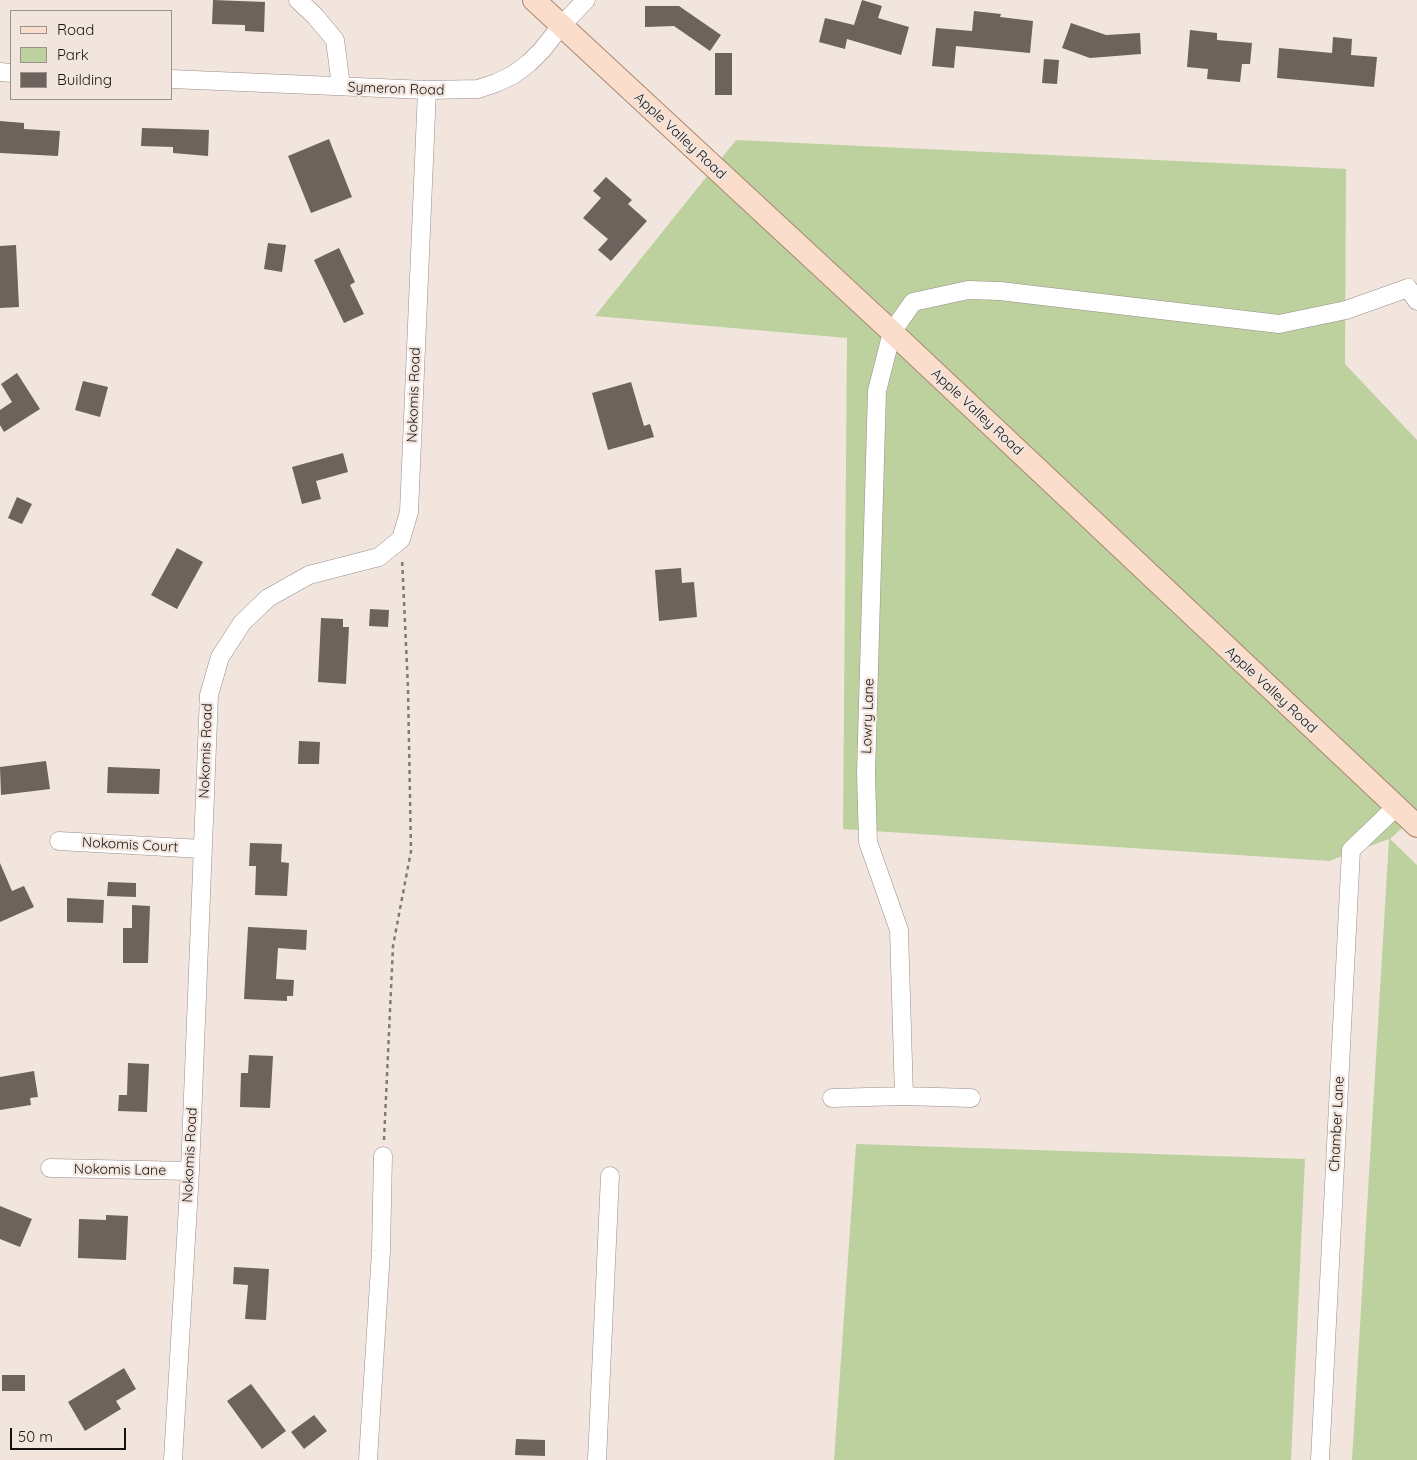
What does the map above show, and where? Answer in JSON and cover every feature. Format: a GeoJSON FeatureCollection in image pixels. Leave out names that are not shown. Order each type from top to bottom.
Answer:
{"type":"FeatureCollection","features":[{"type":"Feature","properties":{"kind":"main road","name":"Apple Valley Road"},"geometry":{"type":"LineString","coordinates":[[534,0],[892,332],[1417,826]]}},
{"type":"Feature","properties":{"kind":"street"},"geometry":{"type":"LineString","coordinates":[[298,0],[315,16],[335,40],[341,86]]}},
{"type":"Feature","properties":{"kind":"street","name":"Symeron Road"},"geometry":{"type":"LineString","coordinates":[[172,79],[427,90],[464,91],[478,89],[505,79],[529,63],[586,0]]}},
{"type":"Feature","properties":{"kind":"street","name":"Nokomis Road"},"geometry":{"type":"LineString","coordinates":[[173,1460],[190,1171],[209,695],[220,657],[242,623],[268,598],[309,575],[379,557],[401,539],[409,512],[427,90]]}},
{"type":"Feature","properties":{"kind":"street"},"geometry":{"type":"LineString","coordinates":[[892,332],[913,302],[968,290],[1000,291],[1279,324],[1346,310],[1408,288],[1417,301]]}},
{"type":"Feature","properties":{"kind":"street","name":"Lowry Lane"},"geometry":{"type":"LineString","coordinates":[[892,332],[877,391],[866,773],[868,842],[899,930],[904,1096]]}},
{"type":"Feature","properties":{"kind":"street","name":"Chamber Lane"},"geometry":{"type":"LineString","coordinates":[[1320,1460],[1351,850],[1396,808]]}},
{"type":"Feature","properties":{"kind":"street","name":"Nokomis Court"},"geometry":{"type":"LineString","coordinates":[[59,841],[202,849]]}},
{"type":"Feature","properties":{"kind":"street"},"geometry":{"type":"LineString","coordinates":[[832,1098],[904,1096],[971,1098]]}},
{"type":"Feature","properties":{"kind":"street"},"geometry":{"type":"LineString","coordinates":[[368,1460],[380,1251],[383,1156]]}},
{"type":"Feature","properties":{"kind":"street","name":"Nokomis Lane"},"geometry":{"type":"LineString","coordinates":[[50,1168],[190,1171]]}},
{"type":"Feature","properties":{"kind":"street"},"geometry":{"type":"LineString","coordinates":[[597,1460],[610,1176]]}},
{"type":"Feature","properties":{"kind":"path"},"geometry":{"type":"LineString","coordinates":[[383,1156],[393,946],[411,851],[408,688],[401,539]]}},
{"type":"Feature","properties":{"kind":"green space"},"geometry":{"type":"Polygon","coordinates":[[[736,140],[1346,169],[1345,364],[1417,440],[1417,814],[1390,839],[1417,865],[1417,1460],[1352,1460],[1389,839],[1329,861],[843,829],[847,338],[595,316],[736,140]]]}},
{"type":"Feature","properties":{"kind":"green space"},"geometry":{"type":"Polygon","coordinates":[[[856,1144],[1305,1159],[1291,1460],[834,1460],[856,1144]]]}},
{"type":"Feature","properties":{"kind":"building"},"geometry":{"type":"Polygon","coordinates":[[[213,0],[265,2],[264,32],[245,31],[245,25],[212,24],[213,0]]]}},
{"type":"Feature","properties":{"kind":"building"},"geometry":{"type":"Polygon","coordinates":[[[862,0],[882,6],[878,18],[909,27],[901,55],[847,39],[845,49],[819,42],[825,18],[854,25],[862,0]]]}},
{"type":"Feature","properties":{"kind":"building"},"geometry":{"type":"Polygon","coordinates":[[[645,6],[679,6],[721,35],[710,51],[674,26],[645,27],[645,6]]]}},
{"type":"Feature","properties":{"kind":"building"},"geometry":{"type":"Polygon","coordinates":[[[974,11],[1001,14],[1000,17],[1033,21],[1030,53],[956,46],[954,68],[932,66],[936,28],[972,31],[974,11]]]}},
{"type":"Feature","properties":{"kind":"building"},"geometry":{"type":"Polygon","coordinates":[[[1071,23],[1106,35],[1140,33],[1141,54],[1090,58],[1062,48],[1071,23]]]}},
{"type":"Feature","properties":{"kind":"building"},"geometry":{"type":"Polygon","coordinates":[[[1190,30],[1217,33],[1217,40],[1252,43],[1250,64],[1242,64],[1240,82],[1207,79],[1208,69],[1187,67],[1190,30]]]}},
{"type":"Feature","properties":{"kind":"building"},"geometry":{"type":"Polygon","coordinates":[[[1333,37],[1352,39],[1351,55],[1377,57],[1374,87],[1277,78],[1279,48],[1332,53],[1333,37]]]}},
{"type":"Feature","properties":{"kind":"building"},"geometry":{"type":"Polygon","coordinates":[[[715,53],[732,53],[732,95],[715,95],[715,53]]]}},
{"type":"Feature","properties":{"kind":"building"},"geometry":{"type":"Polygon","coordinates":[[[1044,59],[1059,60],[1057,84],[1042,83],[1044,59]]]}},
{"type":"Feature","properties":{"kind":"building"},"geometry":{"type":"Polygon","coordinates":[[[0,121],[24,123],[24,129],[60,131],[58,156],[0,153],[0,121]]]}},
{"type":"Feature","properties":{"kind":"building"},"geometry":{"type":"Polygon","coordinates":[[[142,128],[209,130],[208,156],[173,153],[173,147],[141,146],[142,128]]]}},
{"type":"Feature","properties":{"kind":"building"},"geometry":{"type":"Polygon","coordinates":[[[329,139],[352,197],[311,213],[288,156],[329,139]]]}},
{"type":"Feature","properties":{"kind":"building"},"geometry":{"type":"Polygon","coordinates":[[[606,177],[632,200],[628,204],[647,221],[611,261],[598,250],[608,239],[583,218],[601,198],[593,191],[606,177]]]}},
{"type":"Feature","properties":{"kind":"building"},"geometry":{"type":"Polygon","coordinates":[[[268,243],[286,245],[282,272],[264,269],[268,243]]]}},
{"type":"Feature","properties":{"kind":"building"},"geometry":{"type":"Polygon","coordinates":[[[16,245],[19,307],[0,308],[0,246],[16,245]]]}},
{"type":"Feature","properties":{"kind":"building"},"geometry":{"type":"Polygon","coordinates":[[[339,248],[355,282],[350,285],[364,314],[344,323],[314,260],[339,248]]]}},
{"type":"Feature","properties":{"kind":"building"},"geometry":{"type":"Polygon","coordinates":[[[17,373],[40,409],[4,432],[0,425],[0,410],[12,402],[1,384],[17,373]]]}},
{"type":"Feature","properties":{"kind":"building"},"geometry":{"type":"Polygon","coordinates":[[[83,381],[108,387],[100,417],[75,410],[83,381]]]}},
{"type":"Feature","properties":{"kind":"building"},"geometry":{"type":"Polygon","coordinates":[[[631,382],[644,426],[650,424],[654,437],[608,450],[592,393],[631,382]]]}},
{"type":"Feature","properties":{"kind":"building"},"geometry":{"type":"Polygon","coordinates":[[[343,453],[348,472],[316,481],[321,499],[302,504],[292,467],[343,453]]]}},
{"type":"Feature","properties":{"kind":"building"},"geometry":{"type":"Polygon","coordinates":[[[17,497],[32,504],[22,524],[8,518],[17,497]]]}},
{"type":"Feature","properties":{"kind":"building"},"geometry":{"type":"Polygon","coordinates":[[[177,548],[203,562],[177,609],[151,595],[177,548]]]}},
{"type":"Feature","properties":{"kind":"building"},"geometry":{"type":"Polygon","coordinates":[[[681,568],[682,583],[694,582],[697,617],[659,621],[655,570],[681,568]]]}},
{"type":"Feature","properties":{"kind":"building"},"geometry":{"type":"Polygon","coordinates":[[[370,609],[389,610],[388,627],[369,626],[370,609]]]}},
{"type":"Feature","properties":{"kind":"building"},"geometry":{"type":"Polygon","coordinates":[[[321,618],[343,619],[343,627],[349,627],[346,684],[318,682],[321,618]]]}},
{"type":"Feature","properties":{"kind":"building"},"geometry":{"type":"Polygon","coordinates":[[[299,741],[320,742],[319,764],[298,764],[299,741]]]}},
{"type":"Feature","properties":{"kind":"building"},"geometry":{"type":"Polygon","coordinates":[[[46,761],[50,789],[1,795],[0,767],[46,761]]]}},
{"type":"Feature","properties":{"kind":"building"},"geometry":{"type":"Polygon","coordinates":[[[108,767],[160,769],[159,794],[107,793],[108,767]]]}},
{"type":"Feature","properties":{"kind":"building"},"geometry":{"type":"Polygon","coordinates":[[[250,843],[282,844],[281,862],[289,863],[287,896],[255,895],[256,866],[249,866],[250,843]]]}},
{"type":"Feature","properties":{"kind":"building"},"geometry":{"type":"Polygon","coordinates":[[[0,863],[12,891],[24,886],[34,907],[0,922],[0,863]]]}},
{"type":"Feature","properties":{"kind":"building"},"geometry":{"type":"Polygon","coordinates":[[[108,882],[136,883],[136,897],[107,896],[108,882]]]}},
{"type":"Feature","properties":{"kind":"building"},"geometry":{"type":"Polygon","coordinates":[[[67,898],[104,900],[103,923],[67,922],[67,898]]]}},
{"type":"Feature","properties":{"kind":"building"},"geometry":{"type":"Polygon","coordinates":[[[132,905],[150,906],[148,963],[123,963],[123,928],[132,928],[132,905]]]}},
{"type":"Feature","properties":{"kind":"building"},"geometry":{"type":"Polygon","coordinates":[[[248,927],[307,930],[306,950],[278,948],[276,979],[294,980],[293,996],[287,996],[287,1001],[244,999],[248,927]]]}},
{"type":"Feature","properties":{"kind":"building"},"geometry":{"type":"Polygon","coordinates":[[[249,1055],[273,1056],[270,1108],[240,1107],[241,1073],[248,1073],[249,1055]]]}},
{"type":"Feature","properties":{"kind":"building"},"geometry":{"type":"Polygon","coordinates":[[[128,1063],[149,1064],[147,1112],[118,1111],[119,1095],[127,1095],[128,1063]]]}},
{"type":"Feature","properties":{"kind":"building"},"geometry":{"type":"Polygon","coordinates":[[[34,1071],[38,1097],[30,1098],[31,1105],[0,1110],[0,1077],[34,1071]]]}},
{"type":"Feature","properties":{"kind":"building"},"geometry":{"type":"Polygon","coordinates":[[[0,1206],[32,1219],[20,1247],[0,1239],[0,1206]]]}},
{"type":"Feature","properties":{"kind":"building"},"geometry":{"type":"Polygon","coordinates":[[[106,1215],[128,1216],[126,1260],[78,1258],[79,1219],[106,1220],[106,1215]]]}},
{"type":"Feature","properties":{"kind":"building"},"geometry":{"type":"Polygon","coordinates":[[[234,1267],[269,1269],[266,1320],[245,1319],[248,1285],[233,1284],[234,1267]]]}},
{"type":"Feature","properties":{"kind":"building"},"geometry":{"type":"Polygon","coordinates":[[[124,1368],[136,1389],[116,1401],[121,1409],[85,1431],[68,1402],[124,1368]]]}},
{"type":"Feature","properties":{"kind":"building"},"geometry":{"type":"Polygon","coordinates":[[[2,1375],[25,1375],[25,1391],[2,1391],[2,1375]]]}},
{"type":"Feature","properties":{"kind":"building"},"geometry":{"type":"Polygon","coordinates":[[[251,1384],[286,1431],[262,1449],[227,1401],[251,1384]]]}},
{"type":"Feature","properties":{"kind":"building"},"geometry":{"type":"Polygon","coordinates":[[[314,1415],[327,1431],[304,1449],[291,1432],[314,1415]]]}},
{"type":"Feature","properties":{"kind":"building"},"geometry":{"type":"Polygon","coordinates":[[[516,1439],[545,1440],[545,1456],[515,1455],[516,1439]]]}}]}
